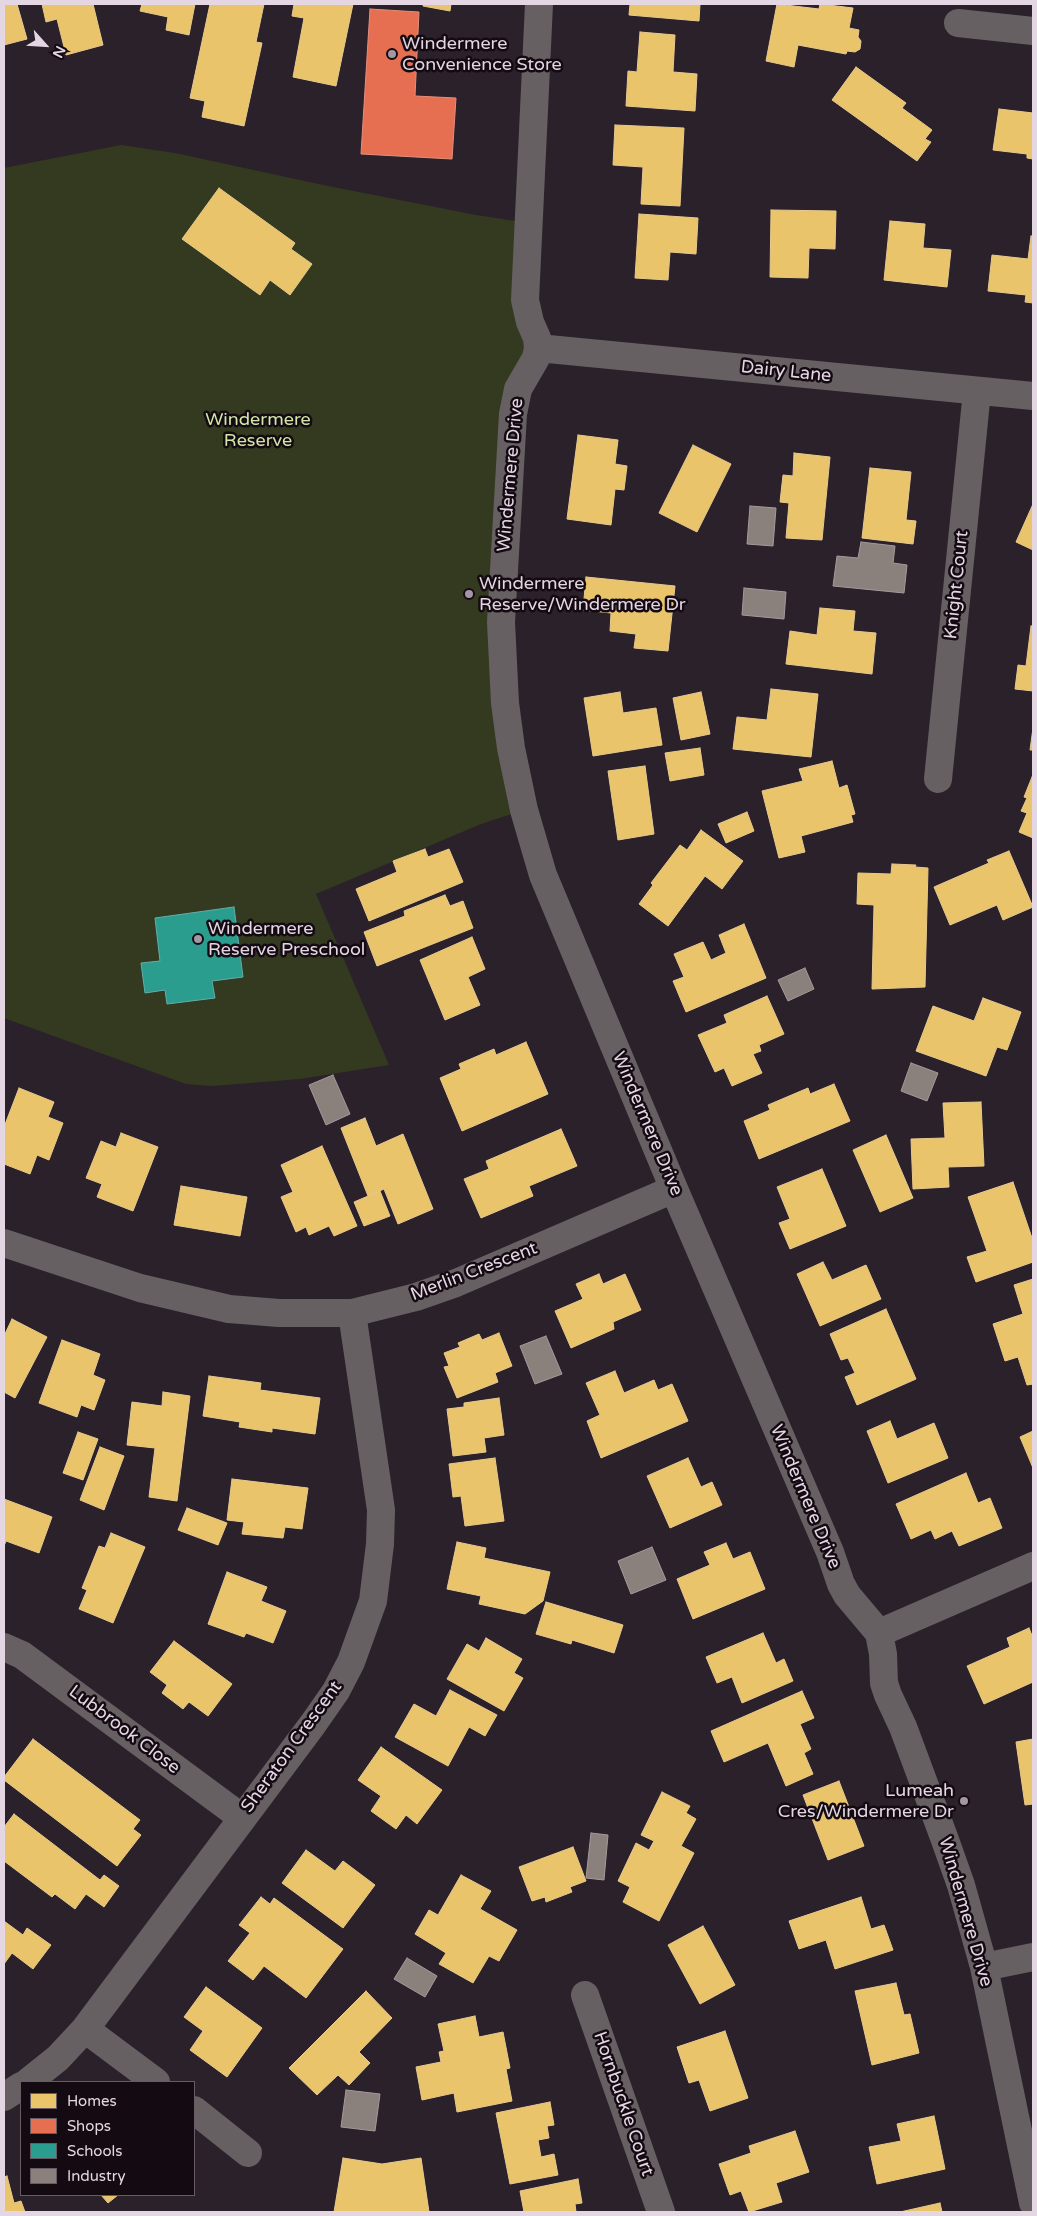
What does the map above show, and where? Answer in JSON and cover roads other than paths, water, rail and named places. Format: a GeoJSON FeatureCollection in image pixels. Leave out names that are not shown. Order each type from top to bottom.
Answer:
{"type":"FeatureCollection","features":[{"type":"Feature","properties":{"kind":"street"},"geometry":{"type":"LineString","coordinates":[[538,348],[537,338],[530,322],[525,300],[539,4]]}},
{"type":"Feature","properties":{"kind":"street"},"geometry":{"type":"LineString","coordinates":[[958,23],[1033,31]]}},
{"type":"Feature","properties":{"kind":"street","name":"Dairy Lane"},"geometry":{"type":"LineString","coordinates":[[538,348],[1033,396]]}},
{"type":"Feature","properties":{"kind":"street","name":"Windermere Drive"},"geometry":{"type":"LineString","coordinates":[[538,348],[536,358],[518,389],[515,402],[502,586],[502,661],[511,748],[524,810],[543,875],[674,1189],[830,1552],[841,1584],[852,1601],[879,1632],[888,1695],[903,1727],[961,1885],[984,1967],[1033,2203]]}},
{"type":"Feature","properties":{"kind":"street","name":"Knight Court"},"geometry":{"type":"LineString","coordinates":[[938,779],[977,391]]}},
{"type":"Feature","properties":{"kind":"street","name":"Merlin Crescent"},"geometry":{"type":"LineString","coordinates":[[4,1243],[140,1288],[229,1309],[279,1314],[352,1313],[456,1283],[674,1189]]}},
{"type":"Feature","properties":{"kind":"street","name":"Sheraton Crescent"},"geometry":{"type":"LineString","coordinates":[[29,2081],[58,2058],[85,2029],[336,1691],[351,1662],[373,1601],[380,1544],[380,1510],[352,1313]]}},
{"type":"Feature","properties":{"kind":"street"},"geometry":{"type":"LineString","coordinates":[[879,1632],[1033,1566]]}},
{"type":"Feature","properties":{"kind":"street","name":"Lubbrook Close"},"geometry":{"type":"LineString","coordinates":[[4,1647],[22,1655],[241,1817]]}},
{"type":"Feature","properties":{"kind":"street"},"geometry":{"type":"LineString","coordinates":[[984,1967],[1033,1957]]}},
{"type":"Feature","properties":{"kind":"street","name":"Hornbuckle Court"},"geometry":{"type":"LineString","coordinates":[[585,1995],[661,2212]]}},
{"type":"Feature","properties":{"kind":"street"},"geometry":{"type":"LineString","coordinates":[[85,2029],[155,2081]]}},
{"type":"Feature","properties":{"kind":"street"},"geometry":{"type":"LineString","coordinates":[[4,2097],[20,2087]]}},
{"type":"Feature","properties":{"kind":"street"},"geometry":{"type":"LineString","coordinates":[[195,2111],[248,2153]]}},
{"type":"Feature","properties":{"kind":"place","name":"Windermere Convenience Store"},"geometry":{"type":"Point","coordinates":[392,54]}},
{"type":"Feature","properties":{"kind":"place","name":"Windermere Reserve/Windermere Dr"},"geometry":{"type":"Point","coordinates":[469,594]}},
{"type":"Feature","properties":{"kind":"place","name":"Windermere Reserve Preschool"},"geometry":{"type":"Point","coordinates":[198,939]}},
{"type":"Feature","properties":{"kind":"place","name":"Lumeah Cres/Windermere Dr"},"geometry":{"type":"Point","coordinates":[964,1801]}},
{"type":"Feature","properties":{"kind":"park label","name":"Windermere Reserve"},"geometry":{"type":"Point","coordinates":[258,430]}}]}
